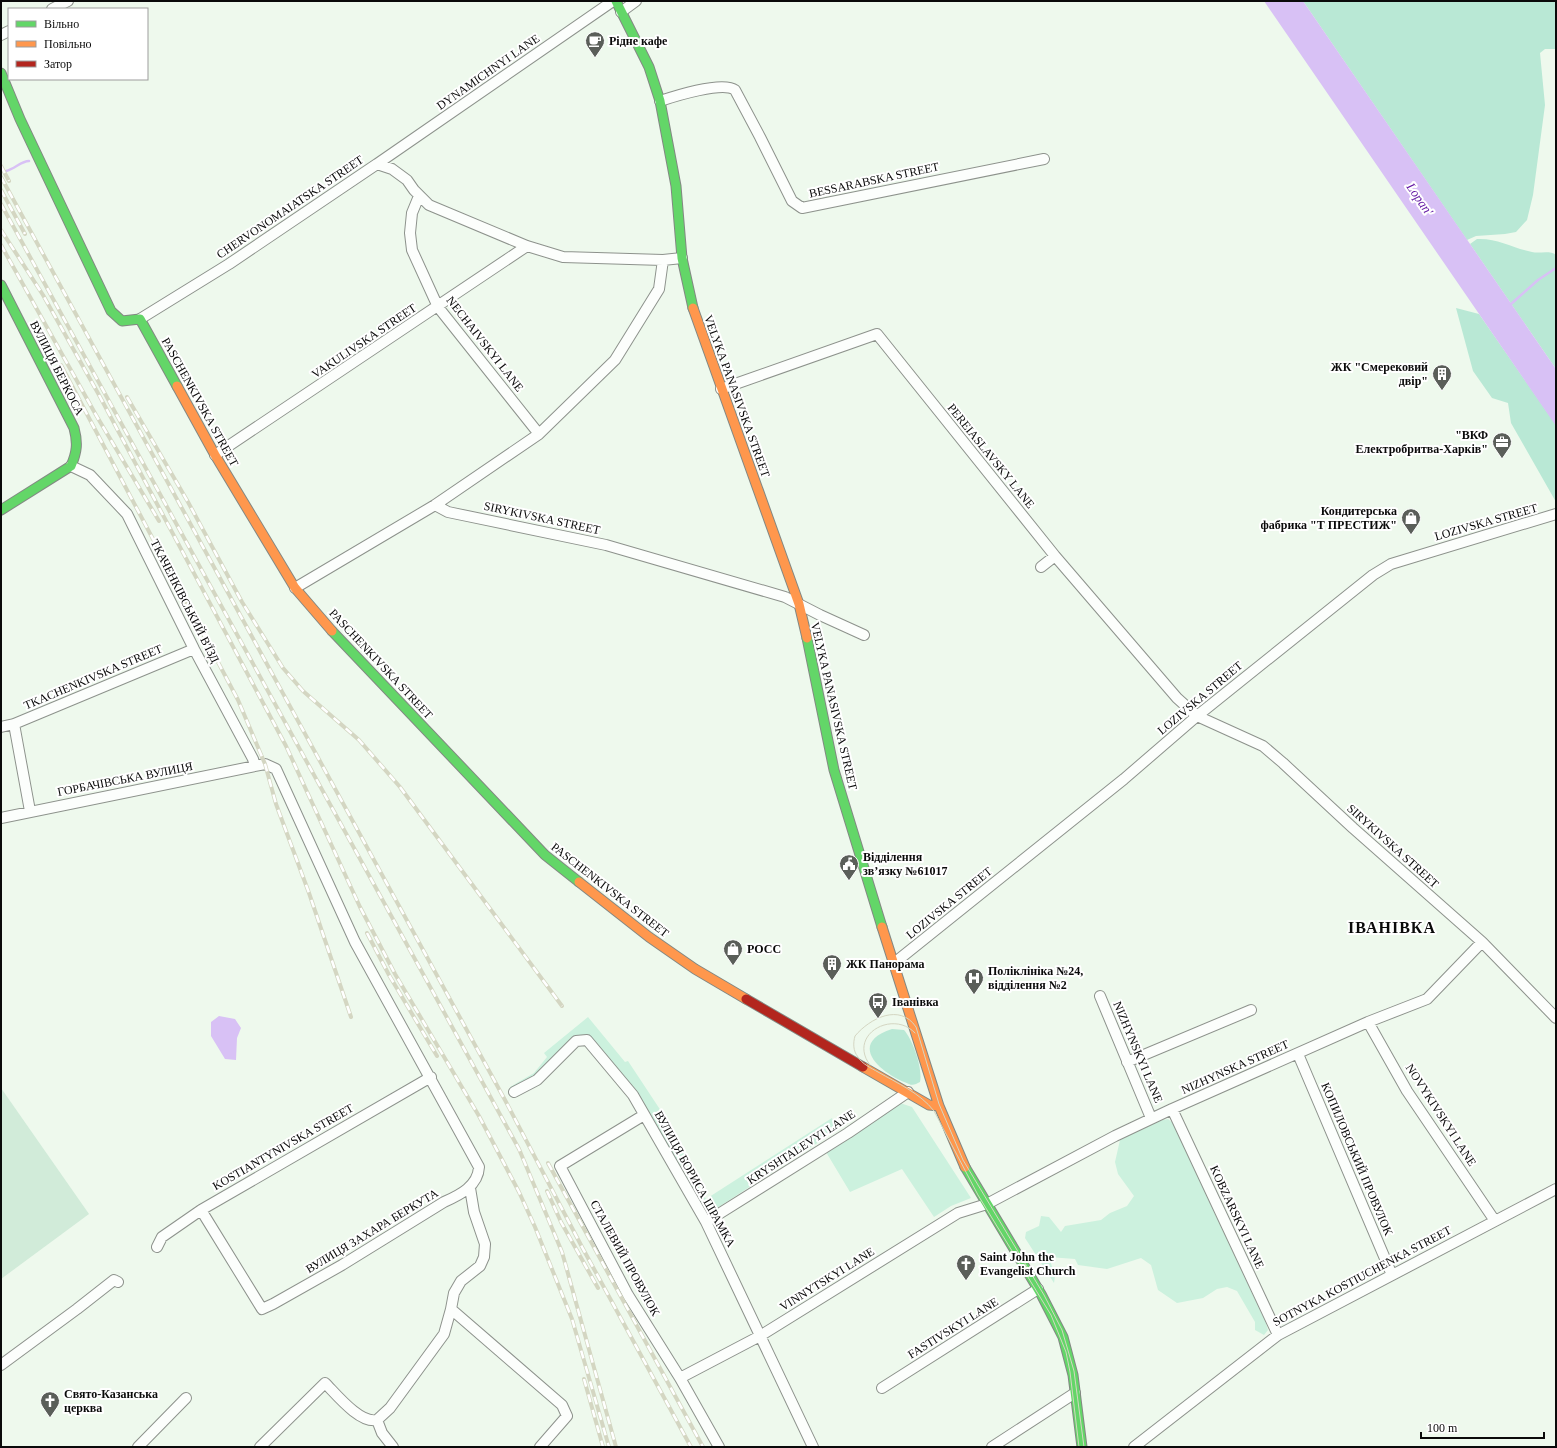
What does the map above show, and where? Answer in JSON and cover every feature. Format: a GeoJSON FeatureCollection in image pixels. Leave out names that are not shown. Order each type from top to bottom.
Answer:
{"type":"FeatureCollection","features":[{"type":"Feature","properties":{"kind":"street"},"geometry":{"type":"LineString","coordinates":[[54,8],[68,1]]}},
{"type":"Feature","properties":{"kind":"street","name":"VELYKA PANASIVSKA STREET"},"geometry":{"type":"LineString","coordinates":[[615,1],[649,67],[660,101],[676,186],[682,258],[688,290],[721,389],[799,604],[810,649],[834,770],[893,964],[939,1106],[960,1158],[1051,1312],[1068,1351],[1082,1447]]}},
{"type":"Feature","properties":{"kind":"street","name":"DYNAMICHNYI LANE"},"geometry":{"type":"LineString","coordinates":[[378,164],[615,1]]}},
{"type":"Feature","properties":{"kind":"street"},"geometry":{"type":"LineString","coordinates":[[622,12],[636,1]]}},
{"type":"Feature","properties":{"kind":"street"},"geometry":{"type":"LineString","coordinates":[[1,73],[20,119],[111,310],[122,321],[140,319]]}},
{"type":"Feature","properties":{"kind":"street","name":"BESSARABSKA STREET"},"geometry":{"type":"LineString","coordinates":[[660,101],[717,87],[731,88],[739,95],[792,201],[802,208],[1044,159]]}},
{"type":"Feature","properties":{"kind":"street","name":"CHERVONOMAIATSKA STREET"},"geometry":{"type":"LineString","coordinates":[[140,319],[229,264],[378,164],[392,169],[407,180],[419,196],[429,205],[527,246],[563,257],[663,260],[682,258]]}},
{"type":"Feature","properties":{"kind":"street","name":"NECHAIVSKYI LANE"},"geometry":{"type":"LineString","coordinates":[[419,196],[412,213],[410,233],[412,250],[438,307],[539,434]]}},
{"type":"Feature","properties":{"kind":"street","name":"VAKULIVSKA STREET"},"geometry":{"type":"LineString","coordinates":[[215,455],[527,246]]}},
{"type":"Feature","properties":{"kind":"street"},"geometry":{"type":"LineString","coordinates":[[295,588],[435,506],[539,434],[615,360],[659,289],[663,260]]}},
{"type":"Feature","properties":{"kind":"street","name":"ВУЛИЦЯ БЕРКОСА"},"geometry":{"type":"LineString","coordinates":[[1,285],[72,423],[78,442],[76,455],[71,466]]}},
{"type":"Feature","properties":{"kind":"street","name":"PASCHENKIVSKA STREET"},"geometry":{"type":"LineString","coordinates":[[140,319],[215,455],[295,588],[329,628],[545,856],[649,937],[695,968],[929,1105],[939,1106]]}},
{"type":"Feature","properties":{"kind":"street","name":"PEREIASLAVSKY LANE"},"geometry":{"type":"LineString","coordinates":[[721,389],[877,334],[1055,556],[1177,698],[1197,716]]}},
{"type":"Feature","properties":{"kind":"street"},"geometry":{"type":"LineString","coordinates":[[1,510],[71,466]]}},
{"type":"Feature","properties":{"kind":"street","name":"ТКАЧЕНКІВСЬКИЙ В'ЇЗД"},"geometry":{"type":"LineString","coordinates":[[71,466],[90,475],[127,514],[194,649],[253,759],[255,766]]}},
{"type":"Feature","properties":{"kind":"street","name":"SIRYKIVSKA STREET"},"geometry":{"type":"LineString","coordinates":[[435,506],[448,512],[606,545],[785,597],[864,635]]}},
{"type":"Feature","properties":{"kind":"street","name":"LOZIVSKA STREET"},"geometry":{"type":"LineString","coordinates":[[893,964],[1124,779],[1197,716],[1373,575],[1391,564],[1556,514]]}},
{"type":"Feature","properties":{"kind":"street"},"geometry":{"type":"LineString","coordinates":[[1041,566],[1055,556]]}},
{"type":"Feature","properties":{"kind":"street","name":"TKACHENKIVSKA STREET"},"geometry":{"type":"LineString","coordinates":[[1,727],[14,724],[194,649]]}},
{"type":"Feature","properties":{"kind":"street","name":"SIRYKIVSKA STREET"},"geometry":{"type":"LineString","coordinates":[[1197,716],[1263,746],[1482,942],[1556,1018]]}},
{"type":"Feature","properties":{"kind":"street"},"geometry":{"type":"LineString","coordinates":[[14,724],[30,811]]}},
{"type":"Feature","properties":{"kind":"street","name":"ГОРБАЧІВСЬКА ВУЛИЦЯ"},"geometry":{"type":"LineString","coordinates":[[1,818],[265,764],[276,769],[356,942],[477,1161],[479,1167],[478,1175],[470,1188]]}},
{"type":"Feature","properties":{"kind":"street","name":"NIZHYNSKA STREET"},"geometry":{"type":"LineString","coordinates":[[987,1204],[1152,1118],[1368,1022],[1427,999],[1482,942]]}},
{"type":"Feature","properties":{"kind":"street","name":"NIZHYNSKYI LANE"},"geometry":{"type":"LineString","coordinates":[[1100,996],[1152,1118]]}},
{"type":"Feature","properties":{"kind":"street"},"geometry":{"type":"LineString","coordinates":[[1127,1062],[1251,1010]]}},
{"type":"Feature","properties":{"kind":"street","name":"NOVYKIVSKYI LANE"},"geometry":{"type":"LineString","coordinates":[[1368,1022],[1407,1091],[1495,1221]]}},
{"type":"Feature","properties":{"kind":"street","name":"ВУЛИЦЯ БОРИСА ШРАМКА"},"geometry":{"type":"LineString","coordinates":[[514,1092],[537,1080],[576,1041],[587,1040],[633,1095],[706,1222],[812,1447]]}},
{"type":"Feature","properties":{"kind":"street","name":"КОПИЛОВСЬКИЙ ПРОВУЛОК"},"geometry":{"type":"LineString","coordinates":[[1298,1054],[1392,1275]]}},
{"type":"Feature","properties":{"kind":"street","name":"KOSTIANTYNIVSKA STREET"},"geometry":{"type":"LineString","coordinates":[[157,1247],[162,1237],[201,1210],[431,1078]]}},
{"type":"Feature","properties":{"kind":"street","name":"KRYSHTALEVYI LANE"},"geometry":{"type":"LineString","coordinates":[[706,1222],[848,1133],[908,1092]]}},
{"type":"Feature","properties":{"kind":"street","name":"KOBZARSKYI LANE"},"geometry":{"type":"LineString","coordinates":[[1172,1109],[1278,1335]]}},
{"type":"Feature","properties":{"kind":"street","name":"СТАЛЕВИЙ ПРОВУЛОК"},"geometry":{"type":"LineString","coordinates":[[644,1114],[560,1166],[628,1295],[680,1378],[719,1447]]}},
{"type":"Feature","properties":{"kind":"street"},"geometry":{"type":"LineString","coordinates":[[260,1447],[325,1383],[346,1404],[365,1419],[377,1420],[390,1408],[444,1334],[452,1309],[454,1293],[461,1281],[480,1266],[484,1257],[484,1244],[474,1212],[470,1188]]}},
{"type":"Feature","properties":{"kind":"street","name":"ВУЛИЦЯ ЗАХАРА БЕРКУТА"},"geometry":{"type":"LineString","coordinates":[[201,1210],[262,1309],[274,1304],[342,1265],[444,1202],[456,1197],[470,1188]]}},
{"type":"Feature","properties":{"kind":"street","name":"SOTNYKA KOSTIUCHENKA STREET"},"geometry":{"type":"LineString","coordinates":[[1134,1447],[1278,1335],[1556,1189]]}},
{"type":"Feature","properties":{"kind":"street","name":"VINNYTSKYI LANE"},"geometry":{"type":"LineString","coordinates":[[680,1378],[760,1336],[958,1213],[987,1204]]}},
{"type":"Feature","properties":{"kind":"street"},"geometry":{"type":"LineString","coordinates":[[1,1364],[77,1310],[114,1280],[118,1282]]}},
{"type":"Feature","properties":{"kind":"street","name":"FASTIVSKYI LANE"},"geometry":{"type":"LineString","coordinates":[[882,1388],[1038,1289]]}},
{"type":"Feature","properties":{"kind":"street"},"geometry":{"type":"LineString","coordinates":[[452,1309],[562,1406],[567,1416],[540,1447]]}},
{"type":"Feature","properties":{"kind":"street"},"geometry":{"type":"LineString","coordinates":[[992,1447],[1075,1393]]}},
{"type":"Feature","properties":{"kind":"street"},"geometry":{"type":"LineString","coordinates":[[138,1447],[186,1398]]}},
{"type":"Feature","properties":{"kind":"street"},"geometry":{"type":"LineString","coordinates":[[377,1420],[382,1433],[393,1447]]}},
{"type":"Feature","properties":{"kind":"green space"},"geometry":{"type":"Polygon","coordinates":[[[1303,1],[1556,1],[1556,49],[1545,49],[1540,53],[1545,105],[1533,195],[1527,220],[1516,232],[1476,236],[1467,240],[1303,1]]]}},
{"type":"Feature","properties":{"kind":"green space"},"geometry":{"type":"Polygon","coordinates":[[[1477,239],[1492,240],[1532,252],[1551,253],[1556,255],[1556,369],[1470,244],[1477,239]]]}},
{"type":"Feature","properties":{"kind":"green space"},"geometry":{"type":"Polygon","coordinates":[[[1456,308],[1479,314],[1556,425],[1556,502],[1511,423],[1508,403],[1492,398],[1473,371],[1456,308]]]}},
{"type":"Feature","properties":{"kind":"green space"},"geometry":{"type":"Polygon","coordinates":[[[588,1017],[625,1062],[628,1061],[665,1117],[687,1156],[685,1164],[678,1165],[649,1112],[587,1038],[536,1079],[512,1091],[510,1087],[534,1073],[547,1057],[544,1053],[588,1017]]]}},
{"type":"Feature","properties":{"kind":"green space"},"geometry":{"type":"Polygon","coordinates":[[[892,1029],[904,1030],[914,1047],[919,1062],[921,1076],[920,1082],[916,1084],[910,1085],[888,1073],[879,1066],[873,1058],[870,1050],[871,1043],[878,1035],[892,1029]]]}},
{"type":"Feature","properties":{"kind":"green space"},"geometry":{"type":"Polygon","coordinates":[[[1,1088],[89,1214],[1,1279],[1,1088]]]}},
{"type":"Feature","properties":{"kind":"green space"},"geometry":{"type":"Polygon","coordinates":[[[900,1103],[912,1107],[971,1198],[951,1206],[934,1217],[902,1169],[850,1192],[826,1152],[900,1103]]]}},
{"type":"Feature","properties":{"kind":"green space"},"geometry":{"type":"Polygon","coordinates":[[[832,1118],[835,1126],[822,1140],[711,1212],[703,1209],[683,1175],[688,1169],[706,1199],[832,1118]]]}},
{"type":"Feature","properties":{"kind":"green space"},"geometry":{"type":"Polygon","coordinates":[[[1168,1119],[1174,1124],[1266,1323],[1268,1330],[1264,1335],[1255,1330],[1255,1322],[1237,1291],[1227,1287],[1217,1289],[1203,1298],[1177,1303],[1158,1290],[1151,1265],[1141,1258],[1107,1269],[1078,1265],[1075,1259],[1049,1257],[1055,1276],[1054,1283],[1025,1238],[1026,1232],[1039,1226],[1041,1216],[1049,1217],[1061,1232],[1065,1226],[1101,1220],[1110,1213],[1127,1206],[1134,1196],[1118,1174],[1115,1162],[1120,1140],[1131,1132],[1154,1122],[1168,1119]]]}},
{"type":"Feature","properties":{"kind":"water","name":"Lopan'"},"geometry":{"type":"Polygon","coordinates":[[[1264,1],[1303,1],[1556,369],[1556,426],[1264,1]]]}},
{"type":"Feature","properties":{"kind":"water"},"geometry":{"type":"Polygon","coordinates":[[[219,1016],[235,1019],[241,1028],[237,1038],[236,1060],[225,1059],[211,1036],[211,1022],[219,1016]]]}},
{"type":"Feature","properties":{"kind":"waterway"},"geometry":{"type":"LineString","coordinates":[[6,171],[23,162],[29,161]]}},
{"type":"Feature","properties":{"kind":"waterway"},"geometry":{"type":"LineString","coordinates":[[1511,304],[1538,280],[1556,268]]}},
{"type":"Feature","properties":{"kind":"tram line"},"geometry":{"type":"LineString","coordinates":[[1079,1447],[1070,1372],[1066,1352],[1051,1315],[978,1195],[934,1111],[915,1094],[864,1064],[854,1050],[855,1036],[861,1029],[877,1019],[885,1016],[902,1016],[916,1027],[939,1104],[963,1160],[1044,1295],[1062,1330],[1074,1371],[1084,1447]]}},
{"type":"Feature","properties":{"kind":"tram line"},"geometry":{"type":"LineString","coordinates":[[870,1065],[864,1054],[864,1044],[868,1035],[876,1029],[885,1025],[895,1024],[906,1026],[915,1033]]}},
{"type":"Feature","properties":{"kind":"railway"},"geometry":{"type":"LineString","coordinates":[[1,166],[9,181]]}},
{"type":"Feature","properties":{"kind":"railway"},"geometry":{"type":"LineString","coordinates":[[1,177],[505,1100],[582,1247],[691,1447]]}},
{"type":"Feature","properties":{"kind":"railway"},"geometry":{"type":"LineString","coordinates":[[1,190],[25,234]]}},
{"type":"Feature","properties":{"kind":"railway"},"geometry":{"type":"LineString","coordinates":[[1,204],[519,1149],[562,1252],[616,1447]]}},
{"type":"Feature","properties":{"kind":"railway"},"geometry":{"type":"LineString","coordinates":[[1,230],[43,295],[99,395],[286,746],[360,907],[395,974],[479,1116],[519,1192],[535,1227],[572,1319],[609,1447]]}},
{"type":"Feature","properties":{"kind":"railway"},"geometry":{"type":"LineString","coordinates":[[1,245],[96,415],[159,521]]}},
{"type":"Feature","properties":{"kind":"railway"},"geometry":{"type":"LineString","coordinates":[[61,365],[238,700],[265,764],[276,804],[309,893],[351,1017]]}},
{"type":"Feature","properties":{"kind":"railway"},"geometry":{"type":"LineString","coordinates":[[127,397],[188,502],[242,602],[283,668],[303,691],[359,740],[400,787],[562,1006]]}},
{"type":"Feature","properties":{"kind":"railway"},"geometry":{"type":"LineString","coordinates":[[367,933],[389,975],[437,1056]]}},
{"type":"Feature","properties":{"kind":"railway"},"geometry":{"type":"LineString","coordinates":[[548,1163],[703,1447]]}},
{"type":"Feature","properties":{"kind":"railway"},"geometry":{"type":"LineString","coordinates":[[547,1191],[561,1222],[598,1288]]}},
{"type":"Feature","properties":{"kind":"railway"},"geometry":{"type":"LineString","coordinates":[[584,1379],[603,1447]]}},
{"type":"Feature","properties":{"kind":"traffic: fast"},"geometry":{"type":"LineString","coordinates":[[616,1],[649,67],[660,101],[676,186],[682,258],[693,308]]}},
{"type":"Feature","properties":{"kind":"traffic: fast"},"geometry":{"type":"LineString","coordinates":[[1,73],[20,119],[111,311],[122,321],[140,319],[177,386]]}},
{"type":"Feature","properties":{"kind":"traffic: fast"},"geometry":{"type":"LineString","coordinates":[[1,285],[74,428],[76,438],[76,452],[71,466],[1,510]]}},
{"type":"Feature","properties":{"kind":"traffic: fast"},"geometry":{"type":"LineString","coordinates":[[332,631],[545,855],[579,882]]}},
{"type":"Feature","properties":{"kind":"traffic: fast"},"geometry":{"type":"LineString","coordinates":[[807,638],[834,770],[882,927]]}},
{"type":"Feature","properties":{"kind":"traffic: fast"},"geometry":{"type":"LineString","coordinates":[[965,1167],[1041,1294],[1063,1337],[1073,1375],[1082,1447]]}},
{"type":"Feature","properties":{"kind":"traffic: slow"},"geometry":{"type":"LineString","coordinates":[[693,308],[799,604],[807,638]]}},
{"type":"Feature","properties":{"kind":"traffic: slow"},"geometry":{"type":"LineString","coordinates":[[177,386],[215,455],[295,588],[332,631]]}},
{"type":"Feature","properties":{"kind":"traffic: slow"},"geometry":{"type":"LineString","coordinates":[[579,882],[649,937],[695,969],[746,999]]}},
{"type":"Feature","properties":{"kind":"traffic: slow"},"geometry":{"type":"LineString","coordinates":[[882,927],[939,1106],[965,1167]]}},
{"type":"Feature","properties":{"kind":"traffic: slow"},"geometry":{"type":"LineString","coordinates":[[863,1067],[929,1105],[939,1106]]}},
{"type":"Feature","properties":{"kind":"traffic: jam"},"geometry":{"type":"LineString","coordinates":[[746,999],[863,1067]]}},
{"type":"Feature","properties":{"kind":"place","name":"Рідне кафе"},"geometry":{"type":"Point","coordinates":[595,58]}},
{"type":"Feature","properties":{"kind":"place","name":"ЖК \"Смерековий двір\""},"geometry":{"type":"Point","coordinates":[1442,391]}},
{"type":"Feature","properties":{"kind":"place","name":"\"ВКФ Електробритва-Харків\""},"geometry":{"type":"Point","coordinates":[1502,459]}},
{"type":"Feature","properties":{"kind":"place","name":"Кондитерська фабрика \"Т ПРЕСТИЖ\""},"geometry":{"type":"Point","coordinates":[1411,535]}},
{"type":"Feature","properties":{"kind":"place","name":"Відділення зв’язку №61017"},"geometry":{"type":"Point","coordinates":[849,881]}},
{"type":"Feature","properties":{"kind":"place","name":"РОСС"},"geometry":{"type":"Point","coordinates":[733,966]}},
{"type":"Feature","properties":{"kind":"place","name":"ЖК Панорама"},"geometry":{"type":"Point","coordinates":[832,981]}},
{"type":"Feature","properties":{"kind":"place","name":"Поліклініка №24, відділення №2"},"geometry":{"type":"Point","coordinates":[974,995]}},
{"type":"Feature","properties":{"kind":"place","name":"Іванівка"},"geometry":{"type":"Point","coordinates":[878,1019]}},
{"type":"Feature","properties":{"kind":"place","name":"Saint John the Evangelist Church"},"geometry":{"type":"Point","coordinates":[966,1281]}},
{"type":"Feature","properties":{"kind":"place","name":"Свято-Казанська церква"},"geometry":{"type":"Point","coordinates":[50,1418]}},
{"type":"Feature","properties":{"kind":"district","name":"ІВАНІВКА"},"geometry":{"type":"Point","coordinates":[1392,927]}}]}
